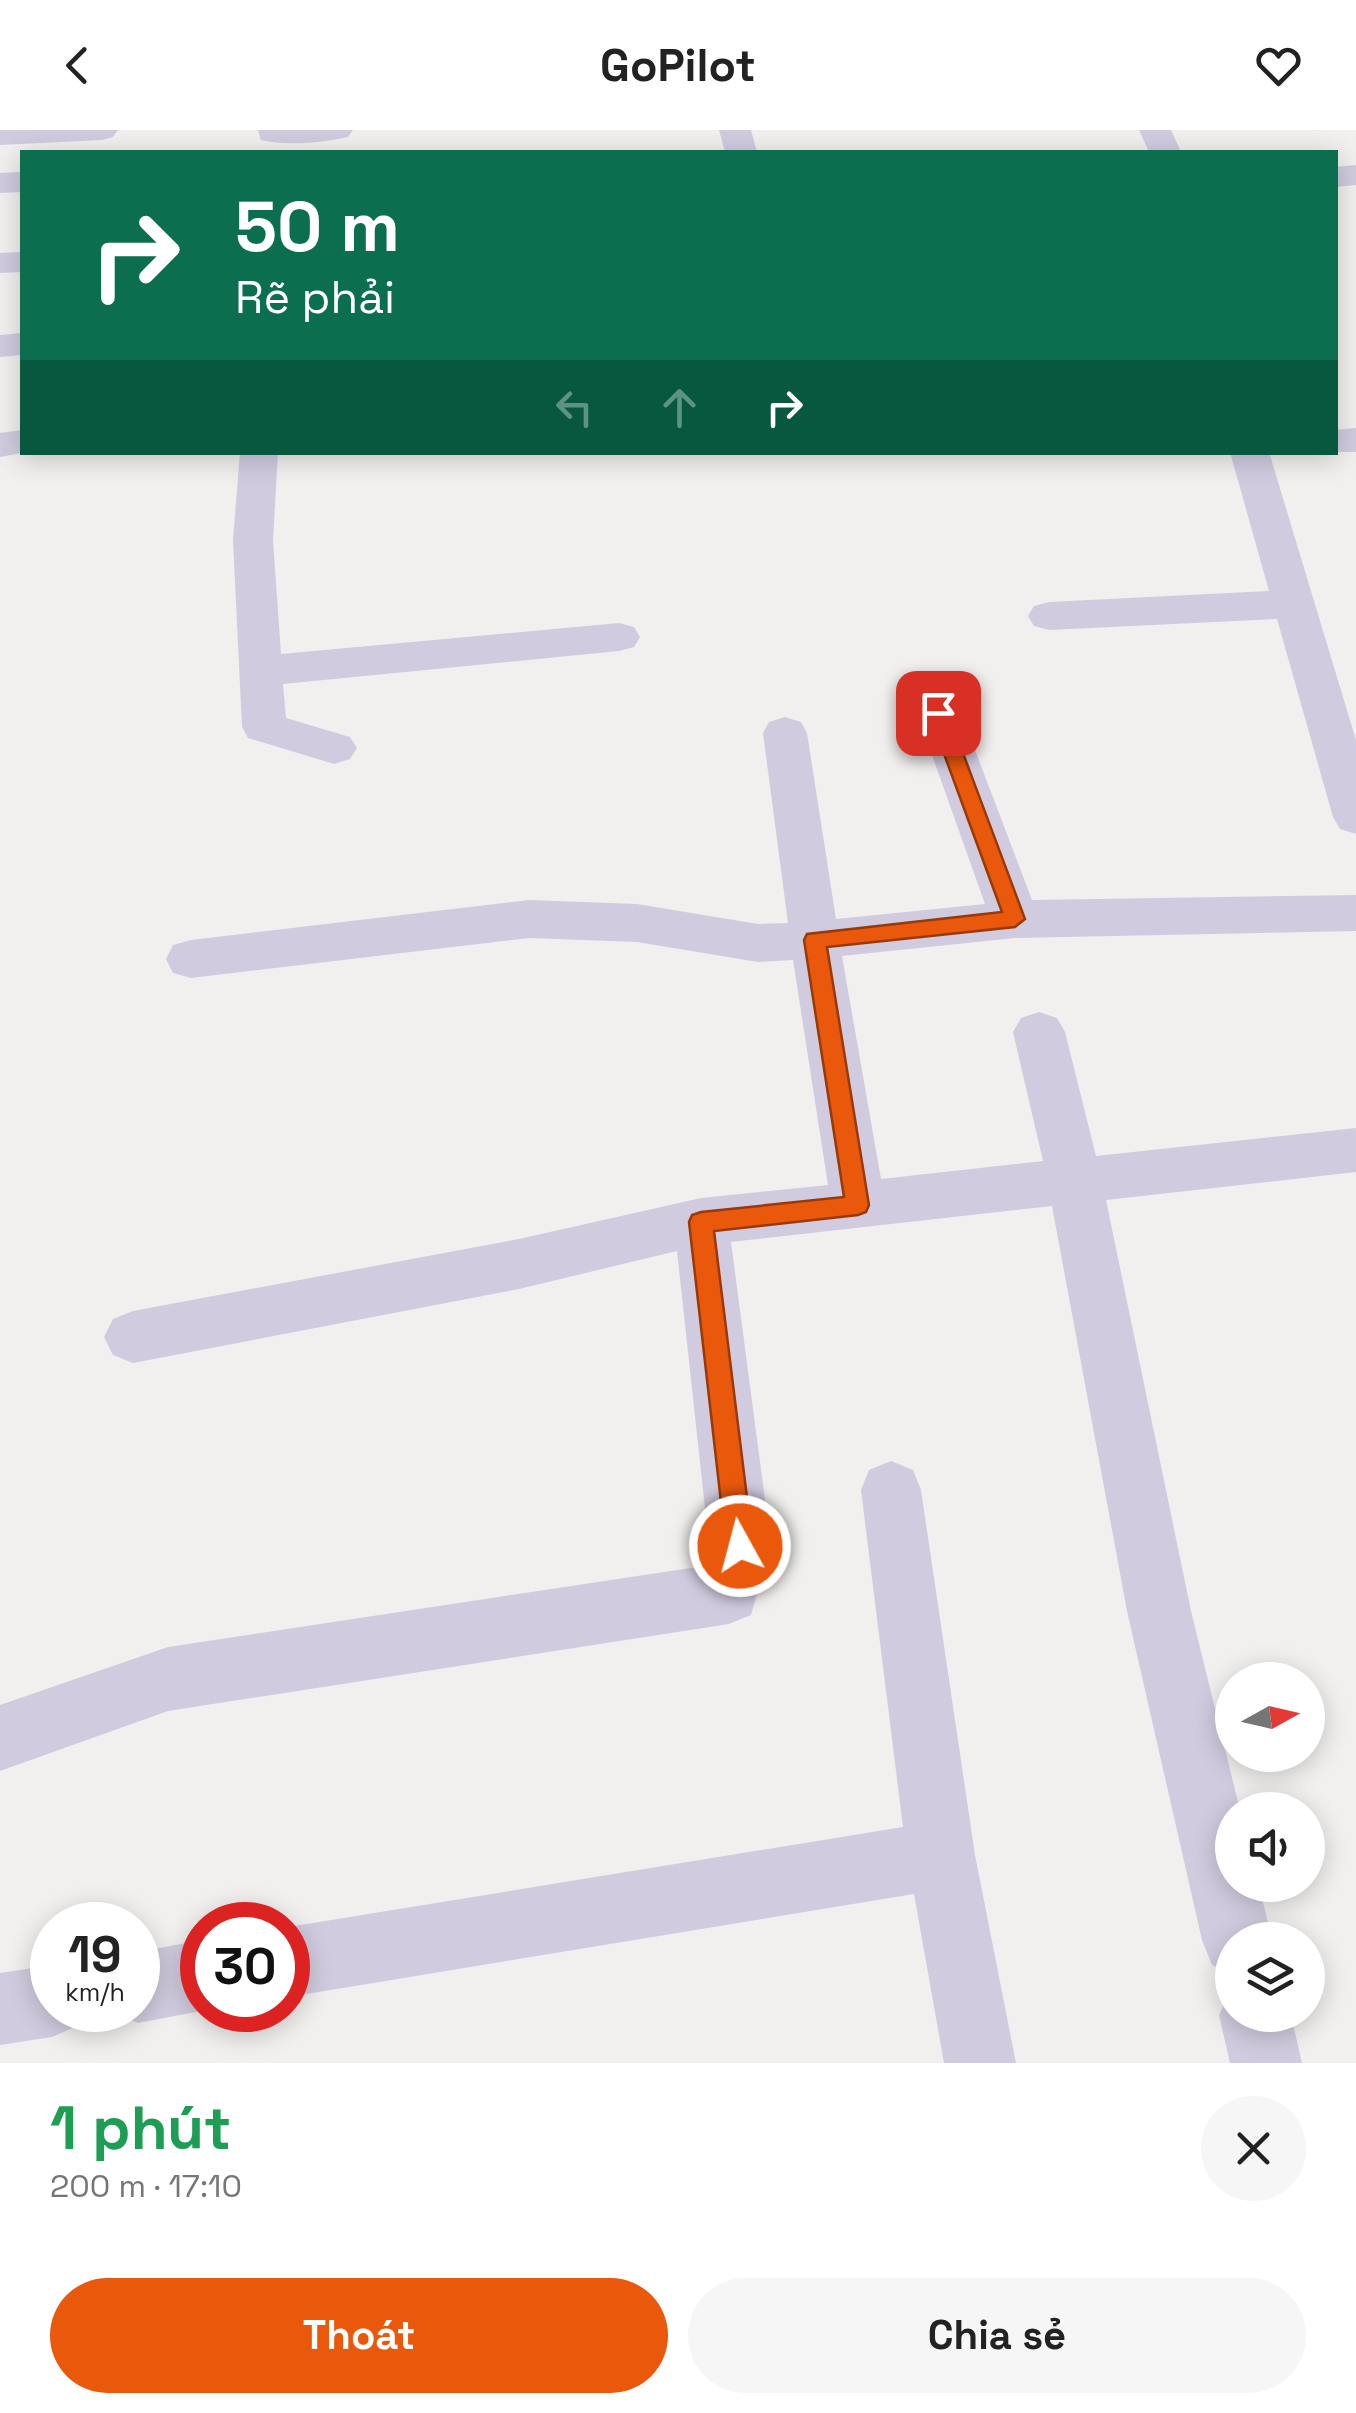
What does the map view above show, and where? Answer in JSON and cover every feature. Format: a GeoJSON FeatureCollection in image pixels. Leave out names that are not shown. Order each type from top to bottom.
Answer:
{"type":"FeatureCollection","features":[{"type":"Feature","properties":{"kind":"street"},"geometry":{"type":"LineString","coordinates":[[14,133],[102,130]]}},
{"type":"Feature","properties":{"kind":"street"},"geometry":{"type":"LineString","coordinates":[[272,139],[337,130]]}},
{"type":"Feature","properties":{"kind":"street"},"geometry":{"type":"LineString","coordinates":[[259,455],[253,540],[264,727],[334,748]]}},
{"type":"Feature","properties":{"kind":"street"},"geometry":{"type":"LineString","coordinates":[[1250,455],[1296,604],[1341,722],[1356,817]]}},
{"type":"Feature","properties":{"kind":"street"},"geometry":{"type":"LineString","coordinates":[[1049,616],[1296,604]]}},
{"type":"Feature","properties":{"kind":"street"},"geometry":{"type":"LineString","coordinates":[[261,671],[619,638]]}},
{"type":"Feature","properties":{"kind":"street"},"geometry":{"type":"LineString","coordinates":[[938,713],[1015,919]]}},
{"type":"Feature","properties":{"kind":"street"},"geometry":{"type":"LineString","coordinates":[[786,732],[858,1205]]}},
{"type":"Feature","properties":{"kind":"street"},"geometry":{"type":"LineString","coordinates":[[191,959],[529,919],[637,923],[697,936],[768,944],[1015,919],[1356,913]]}},
{"type":"Feature","properties":{"kind":"street"},"geometry":{"type":"LineString","coordinates":[[1039,1032],[1075,1182],[1159,1611],[1233,1922]]}},
{"type":"Feature","properties":{"kind":"street"},"geometry":{"type":"LineString","coordinates":[[133,1337],[519,1264],[701,1222],[1356,1150]]}},
{"type":"Feature","properties":{"kind":"street"},"geometry":{"type":"LineString","coordinates":[[0,1738],[168,1678],[730,1593],[740,1546],[701,1222]]}},
{"type":"Feature","properties":{"kind":"street"},"geometry":{"type":"LineString","coordinates":[[891,1490],[940,1855],[980,2063]]}},
{"type":"Feature","properties":{"kind":"street"},"geometry":{"type":"LineString","coordinates":[[310,1958],[940,1855]]}},
{"type":"Feature","properties":{"kind":"street"},"geometry":{"type":"LineString","coordinates":[[0,2009],[30,2004]]}},
{"type":"Feature","properties":{"kind":"street"},"geometry":{"type":"LineString","coordinates":[[1258,2032],[1266,2063]]}},
{"type":"Feature","properties":{"kind":"route"},"geometry":{"type":"LineString","coordinates":[[740,1546],[701,1222],[858,1205],[815,940],[1015,919],[938,713]]}}]}
